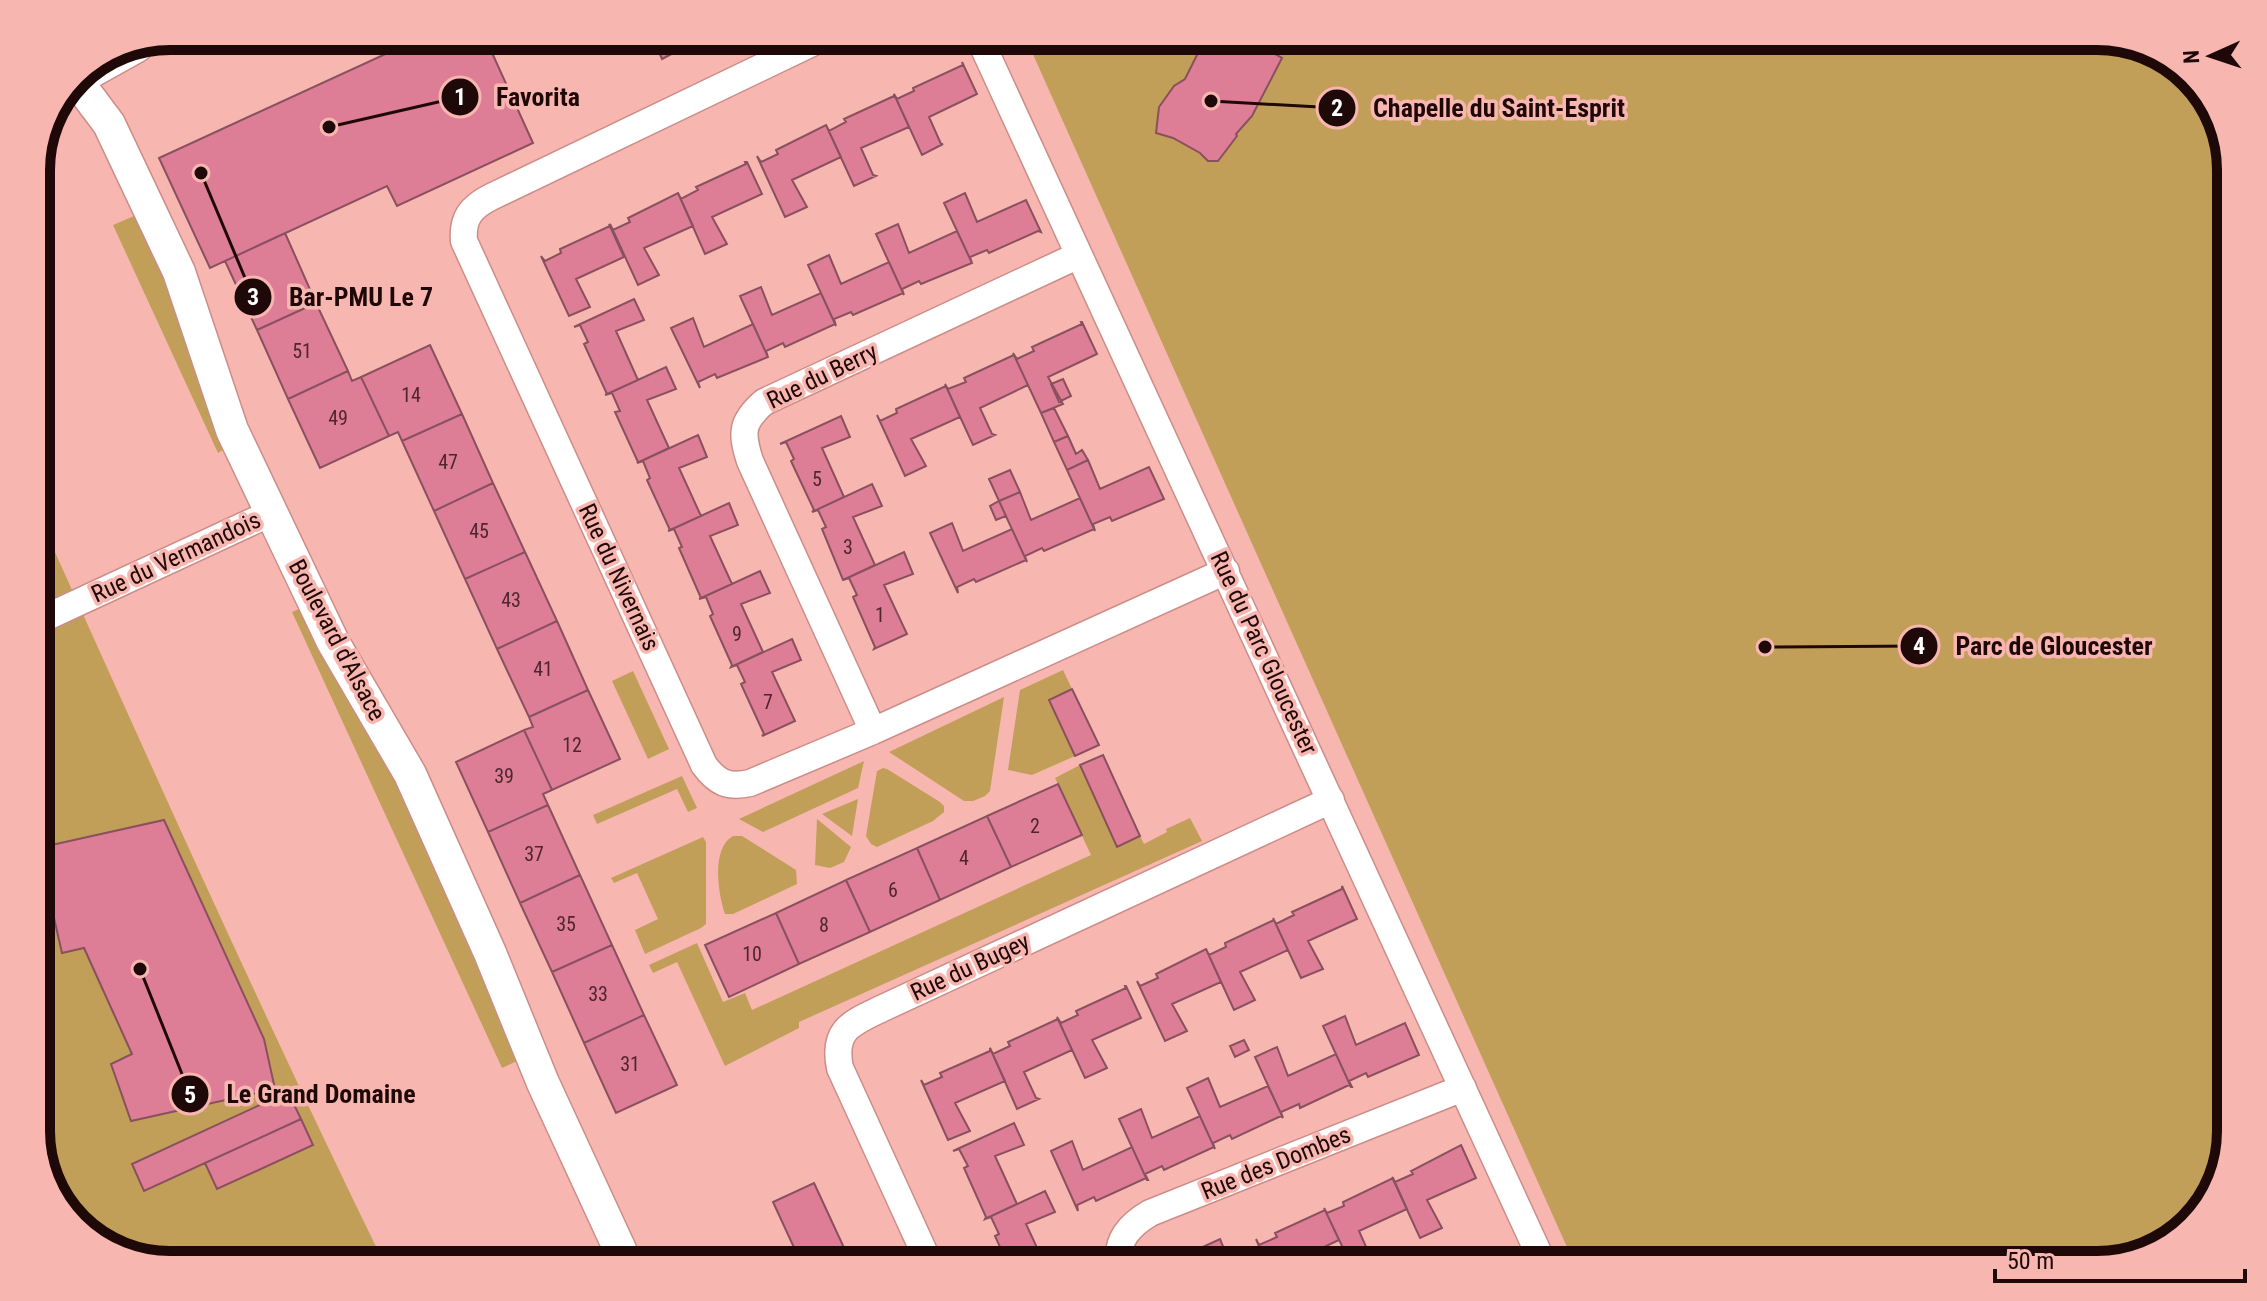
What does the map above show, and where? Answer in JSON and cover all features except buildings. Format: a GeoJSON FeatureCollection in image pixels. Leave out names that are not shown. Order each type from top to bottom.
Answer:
{"type":"FeatureCollection","features":[{"type":"Feature","properties":{"kind":"street","name":"Rue du Nivernais"},"geometry":{"type":"LineString","coordinates":[[797,50],[478,204],[469,212],[463,231],[464,241],[704,765],[712,776],[729,785],[750,783],[873,731],[1226,571]]}},
{"type":"Feature","properties":{"kind":"street","name":"Rue du Parc Gloucester"},"geometry":{"type":"LineString","coordinates":[[985,50],[1538,1251]]}},
{"type":"Feature","properties":{"kind":"street","name":"Boulevard d'Alsace"},"geometry":{"type":"LineString","coordinates":[[83,89],[109,124],[179,272],[232,430],[333,642],[410,774],[490,953],[543,1083],[621,1251]]}},
{"type":"Feature","properties":{"kind":"street","name":"Rue du Berry"},"geometry":{"type":"LineString","coordinates":[[873,731],[750,461],[744,434],[746,422],[764,402],[1079,255]]}},
{"type":"Feature","properties":{"kind":"street","name":"Rue du Vermandois"},"geometry":{"type":"LineString","coordinates":[[50,616],[271,513]]}},
{"type":"Feature","properties":{"kind":"street","name":"Rue du Bugey"},"geometry":{"type":"LineString","coordinates":[[924,1251],[840,1068],[837,1047],[843,1032],[851,1024],[883,1008],[1331,800]]}},
{"type":"Feature","properties":{"kind":"street","name":"Rue des Dombes"},"geometry":{"type":"LineString","coordinates":[[1118,1251],[1123,1236],[1150,1213],[1463,1088]]}},
{"type":"Feature","properties":{"kind":"shaded area"},"geometry":{"type":"Polygon","coordinates":[[[1031,50],[2097,50],[2143,59],[2171,76],[2171,96],[2191,96],[2211,131],[2217,162],[2216,1147],[2208,1177],[2182,1216],[2143,1242],[2097,1251],[1569,1251],[1031,50]]]}},
{"type":"Feature","properties":{"kind":"shaded area"},"geometry":{"type":"Polygon","coordinates":[[[134,216],[184,331],[224,449],[218,453],[113,225],[134,216]]]}},
{"type":"Feature","properties":{"kind":"shaded area"},"geometry":{"type":"Polygon","coordinates":[[[50,541],[251,983],[378,1251],[170,1251],[139,1247],[110,1235],[85,1216],[59,1177],[50,1139],[50,541]]]}},
{"type":"Feature","properties":{"kind":"shaded area"},"geometry":{"type":"Polygon","coordinates":[[[299,609],[377,743],[439,873],[517,1061],[502,1068],[292,612],[299,609]]]}},
{"type":"Feature","properties":{"kind":"shaded area"},"geometry":{"type":"Polygon","coordinates":[[[1063,670],[1072,689],[1049,701],[1075,756],[1032,775],[1008,770],[1020,690],[1063,670]]]}},
{"type":"Feature","properties":{"kind":"shaded area"},"geometry":{"type":"Polygon","coordinates":[[[633,671],[669,749],[648,759],[612,681],[633,671]]]}},
{"type":"Feature","properties":{"kind":"shaded area"},"geometry":{"type":"Polygon","coordinates":[[[1004,697],[990,791],[985,796],[964,801],[889,752],[1004,697]]]}},
{"type":"Feature","properties":{"kind":"shaded area"},"geometry":{"type":"Polygon","coordinates":[[[864,761],[858,788],[763,832],[739,819],[864,761]]]}},
{"type":"Feature","properties":{"kind":"shaded area"},"geometry":{"type":"Polygon","coordinates":[[[1080,765],[1117,847],[1140,836],[1144,844],[1190,818],[1202,841],[799,1022],[799,1028],[725,1066],[677,962],[653,973],[649,965],[697,943],[723,1002],[745,993],[752,1010],[1091,855],[1055,778],[1080,765]]]}},
{"type":"Feature","properties":{"kind":"shaded area"},"geometry":{"type":"Polygon","coordinates":[[[883,768],[940,802],[944,812],[933,821],[877,847],[866,836],[877,771],[883,768]]]}},
{"type":"Feature","properties":{"kind":"shaded area"},"geometry":{"type":"Polygon","coordinates":[[[682,776],[697,808],[688,812],[677,789],[597,824],[593,815],[682,776]]]}},
{"type":"Feature","properties":{"kind":"shaded area"},"geometry":{"type":"Polygon","coordinates":[[[858,799],[852,836],[822,814],[858,799]]]}},
{"type":"Feature","properties":{"kind":"shaded area"},"geometry":{"type":"Polygon","coordinates":[[[817,819],[851,847],[844,862],[830,868],[815,865],[817,819]]]}},
{"type":"Feature","properties":{"kind":"shaded area"},"geometry":{"type":"Polygon","coordinates":[[[733,836],[742,836],[796,870],[797,884],[733,914],[725,914],[720,895],[719,861],[721,850],[733,836]]]}},
{"type":"Feature","properties":{"kind":"shaded area"},"geometry":{"type":"Polygon","coordinates":[[[703,837],[706,842],[706,924],[645,954],[635,930],[658,919],[637,873],[614,883],[611,878],[703,837]]]}},
{"type":"Feature","properties":{"kind":"place","name":"Chapelle du Saint-Esprit"},"geometry":{"type":"Point","coordinates":[1211,101]}},
{"type":"Feature","properties":{"kind":"place","name":"Favorita"},"geometry":{"type":"Point","coordinates":[329,127]}},
{"type":"Feature","properties":{"kind":"place","name":"Bar-PMU Le 7"},"geometry":{"type":"Point","coordinates":[201,173]}},
{"type":"Feature","properties":{"kind":"place","name":"Parc de Gloucester"},"geometry":{"type":"Point","coordinates":[1765,647]}},
{"type":"Feature","properties":{"kind":"place","name":"Le Grand Domaine"},"geometry":{"type":"Point","coordinates":[140,969]}}]}
